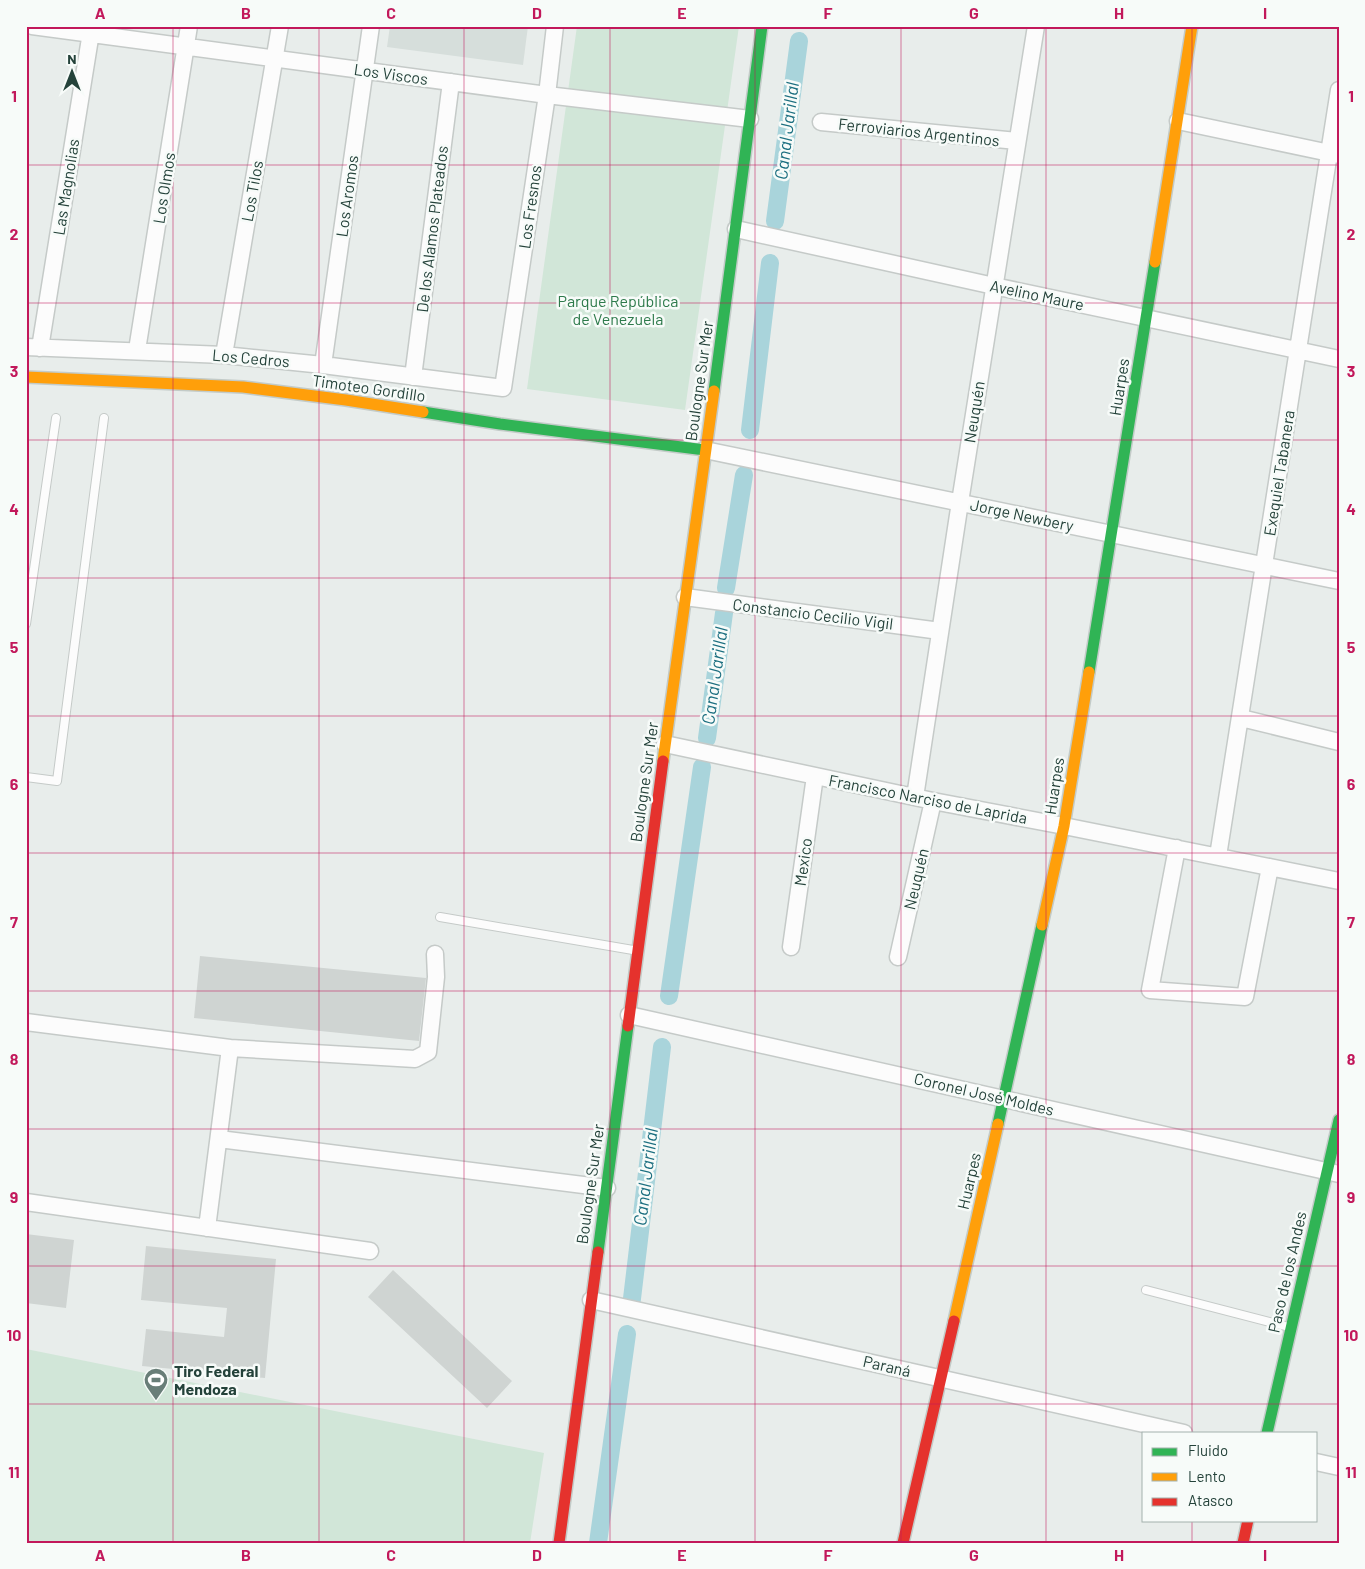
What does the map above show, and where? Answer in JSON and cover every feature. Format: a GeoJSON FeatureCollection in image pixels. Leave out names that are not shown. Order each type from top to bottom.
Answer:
{"type":"FeatureCollection","features":[{"type":"Feature","properties":{"kind":"street","name":"Los Viscos"},"geometry":{"type":"LineString","coordinates":[[32,26],[91,30],[187,47],[547,95],[750,118]]}},
{"type":"Feature","properties":{"kind":"street","name":"Los Olmos"},"geometry":{"type":"LineString","coordinates":[[137,350],[190,26]]}},
{"type":"Feature","properties":{"kind":"street","name":"Los Tilos"},"geometry":{"type":"LineString","coordinates":[[224,355],[280,26]]}},
{"type":"Feature","properties":{"kind":"street","name":"Los Aromos"},"geometry":{"type":"LineString","coordinates":[[322,365],[371,26]]}},
{"type":"Feature","properties":{"kind":"street","name":"Los Fresnos"},"geometry":{"type":"LineString","coordinates":[[504,388],[556,26]]}},
{"type":"Feature","properties":{"kind":"street","name":"Boulogne Sur Mer"},"geometry":{"type":"LineString","coordinates":[[559,1543],[590,1300],[607,1188],[762,26]]}},
{"type":"Feature","properties":{"kind":"street","name":"Neuquén"},"geometry":{"type":"LineString","coordinates":[[915,798],[1036,26]]}},
{"type":"Feature","properties":{"kind":"street","name":"Huarpes"},"geometry":{"type":"LineString","coordinates":[[903,1543],[1064,826],[1192,26]]}},
{"type":"Feature","properties":{"kind":"street","name":"Las Magnolias"},"geometry":{"type":"LineString","coordinates":[[33,347],[91,30]]}},
{"type":"Feature","properties":{"kind":"street","name":"De los Alamos Plateados"},"geometry":{"type":"LineString","coordinates":[[413,377],[451,82]]}},
{"type":"Feature","properties":{"kind":"street","name":"Exequiel Tabanera"},"geometry":{"type":"LineString","coordinates":[[1218,856],[1299,351],[1334,154],[1339,90]]}},
{"type":"Feature","properties":{"kind":"street"},"geometry":{"type":"LineString","coordinates":[[1178,121],[1334,154]]}},
{"type":"Feature","properties":{"kind":"street","name":"Ferroviarios Argentinos"},"geometry":{"type":"LineString","coordinates":[[821,122],[1017,141]]}},
{"type":"Feature","properties":{"kind":"street","name":"Avelino Maure"},"geometry":{"type":"LineString","coordinates":[[736,229],[1339,359]]}},
{"type":"Feature","properties":{"kind":"street","name":"Los Cedros"},"geometry":{"type":"LineString","coordinates":[[33,347],[224,355],[322,365],[504,388]]}},
{"type":"Feature","properties":{"kind":"street","name":"Timoteo Gordillo"},"geometry":{"type":"LineString","coordinates":[[26,377],[243,387],[346,400],[500,424],[705,450]]}},
{"type":"Feature","properties":{"kind":"street","name":"Jorge Newbery"},"geometry":{"type":"LineString","coordinates":[[705,450],[1339,581]]}},
{"type":"Feature","properties":{"kind":"street","name":"Constancio Cecilio Vigil"},"geometry":{"type":"LineString","coordinates":[[685,597],[940,631]]}},
{"type":"Feature","properties":{"kind":"street"},"geometry":{"type":"LineString","coordinates":[[1241,718],[1339,742]]}},
{"type":"Feature","properties":{"kind":"street","name":"Francisco Narciso de Laprida"},"geometry":{"type":"LineString","coordinates":[[665,744],[915,798],[1339,881]]}},
{"type":"Feature","properties":{"kind":"street","name":"Mexico"},"geometry":{"type":"LineString","coordinates":[[791,947],[816,776]]}},
{"type":"Feature","properties":{"kind":"street","name":"Neuquén"},"geometry":{"type":"LineString","coordinates":[[898,957],[934,801]]}},
{"type":"Feature","properties":{"kind":"street"},"geometry":{"type":"LineString","coordinates":[[1177,848],[1150,990],[1245,997],[1270,867]]}},
{"type":"Feature","properties":{"kind":"street"},"geometry":{"type":"LineString","coordinates":[[26,1022],[230,1048],[415,1059],[428,1052],[436,977],[435,954]]}},
{"type":"Feature","properties":{"kind":"street","name":"Coronel José Moldes"},"geometry":{"type":"LineString","coordinates":[[629,1015],[1333,1173]]}},
{"type":"Feature","properties":{"kind":"street"},"geometry":{"type":"LineString","coordinates":[[207,1228],[230,1048]]}},
{"type":"Feature","properties":{"kind":"street","name":"Paso de los Andes"},"geometry":{"type":"LineString","coordinates":[[1267,1432],[1291,1328],[1333,1173],[1339,1120]]}},
{"type":"Feature","properties":{"kind":"street"},"geometry":{"type":"LineString","coordinates":[[218,1139],[607,1188]]}},
{"type":"Feature","properties":{"kind":"street"},"geometry":{"type":"LineString","coordinates":[[26,1202],[370,1251]]}},
{"type":"Feature","properties":{"kind":"street","name":"Paraná"},"geometry":{"type":"LineString","coordinates":[[590,1300],[1180,1432]]}},
{"type":"Feature","properties":{"kind":"street"},"geometry":{"type":"LineString","coordinates":[[1318,1463],[1339,1468]]}},
{"type":"Feature","properties":{"kind":"street"},"geometry":{"type":"LineString","coordinates":[[1243,1543],[1248,1522]]}},
{"type":"Feature","properties":{"kind":"lane"},"geometry":{"type":"LineString","coordinates":[[26,624],[56,418]]}},
{"type":"Feature","properties":{"kind":"lane"},"geometry":{"type":"LineString","coordinates":[[26,777],[57,781],[104,418]]}},
{"type":"Feature","properties":{"kind":"lane"},"geometry":{"type":"LineString","coordinates":[[440,917],[638,951]]}},
{"type":"Feature","properties":{"kind":"lane"},"geometry":{"type":"LineString","coordinates":[[1146,1290],[1291,1328]]}},
{"type":"Feature","properties":{"kind":"shaded area"},"geometry":{"type":"Polygon","coordinates":[[[390,26],[528,26],[523,65],[387,47],[390,26]]]}},
{"type":"Feature","properties":{"kind":"green space","name":"Parque República de Venezuela"},"geometry":{"type":"Polygon","coordinates":[[[577,26],[739,26],[685,410],[527,389],[577,26]]]}},
{"type":"Feature","properties":{"kind":"green space","name":"Tiro Federal Mendoza"},"geometry":{"type":"Polygon","coordinates":[[[26,1349],[544,1453],[530,1543],[26,1543],[26,1349]]]}},
{"type":"Feature","properties":{"kind":"building"},"geometry":{"type":"Polygon","coordinates":[[[200,956],[426,978],[419,1041],[194,1018],[200,956]]]}},
{"type":"Feature","properties":{"kind":"building"},"geometry":{"type":"Polygon","coordinates":[[[26,1234],[74,1240],[66,1308],[26,1303],[26,1234]]]}},
{"type":"Feature","properties":{"kind":"building"},"geometry":{"type":"Polygon","coordinates":[[[146,1246],[276,1259],[265,1378],[142,1366],[146,1329],[224,1337],[227,1308],[141,1300],[146,1246]]]}},
{"type":"Feature","properties":{"kind":"building"},"geometry":{"type":"Polygon","coordinates":[[[393,1270],[512,1381],[487,1408],[368,1297],[393,1270]]]}},
{"type":"Feature","properties":{"kind":"waterway","name":"Canal Jarillal"},"geometry":{"type":"LineString","coordinates":[[775,221],[799,41]]}},
{"type":"Feature","properties":{"kind":"waterway","name":"Canal Jarillal"},"geometry":{"type":"LineString","coordinates":[[750,430],[770,263]]}},
{"type":"Feature","properties":{"kind":"waterway","name":"Canal Jarillal"},"geometry":{"type":"LineString","coordinates":[[726,588],[744,475]]}},
{"type":"Feature","properties":{"kind":"waterway","name":"Canal Jarillal"},"geometry":{"type":"LineString","coordinates":[[707,738],[724,613]]}},
{"type":"Feature","properties":{"kind":"waterway","name":"Canal Jarillal"},"geometry":{"type":"LineString","coordinates":[[669,996],[702,767]]}},
{"type":"Feature","properties":{"kind":"waterway","name":"Canal Jarillal"},"geometry":{"type":"LineString","coordinates":[[631,1307],[662,1047]]}},
{"type":"Feature","properties":{"kind":"waterway","name":"Canal Jarillal"},"geometry":{"type":"LineString","coordinates":[[598,1543],[627,1334]]}},
{"type":"Feature","properties":{"kind":"traffic: fast"},"geometry":{"type":"LineString","coordinates":[[714,391],[762,26]]}},
{"type":"Feature","properties":{"kind":"traffic: fast"},"geometry":{"type":"LineString","coordinates":[[1089,672],[1155,262]]}},
{"type":"Feature","properties":{"kind":"traffic: fast"},"geometry":{"type":"LineString","coordinates":[[423,412],[500,424],[705,450]]}},
{"type":"Feature","properties":{"kind":"traffic: fast"},"geometry":{"type":"LineString","coordinates":[[998,1124],[1042,925]]}},
{"type":"Feature","properties":{"kind":"traffic: fast"},"geometry":{"type":"LineString","coordinates":[[598,1252],[628,1026]]}},
{"type":"Feature","properties":{"kind":"traffic: fast"},"geometry":{"type":"LineString","coordinates":[[1267,1432],[1339,1120]]}},
{"type":"Feature","properties":{"kind":"traffic: slow"},"geometry":{"type":"LineString","coordinates":[[1155,262],[1192,26]]}},
{"type":"Feature","properties":{"kind":"traffic: slow"},"geometry":{"type":"LineString","coordinates":[[26,377],[243,387],[423,412]]}},
{"type":"Feature","properties":{"kind":"traffic: slow"},"geometry":{"type":"LineString","coordinates":[[663,761],[714,391]]}},
{"type":"Feature","properties":{"kind":"traffic: slow"},"geometry":{"type":"LineString","coordinates":[[1042,925],[1064,826],[1089,672]]}},
{"type":"Feature","properties":{"kind":"traffic: slow"},"geometry":{"type":"LineString","coordinates":[[954,1321],[998,1124]]}},
{"type":"Feature","properties":{"kind":"traffic: jam"},"geometry":{"type":"LineString","coordinates":[[628,1026],[663,761]]}},
{"type":"Feature","properties":{"kind":"traffic: jam"},"geometry":{"type":"LineString","coordinates":[[559,1543],[598,1252]]}},
{"type":"Feature","properties":{"kind":"traffic: jam"},"geometry":{"type":"LineString","coordinates":[[903,1543],[954,1321]]}},
{"type":"Feature","properties":{"kind":"traffic: jam"},"geometry":{"type":"LineString","coordinates":[[1243,1543],[1248,1522]]}},
{"type":"Feature","properties":{"kind":"place","name":"Tiro Federal Mendoza"},"geometry":{"type":"Point","coordinates":[156,1401]}}]}
